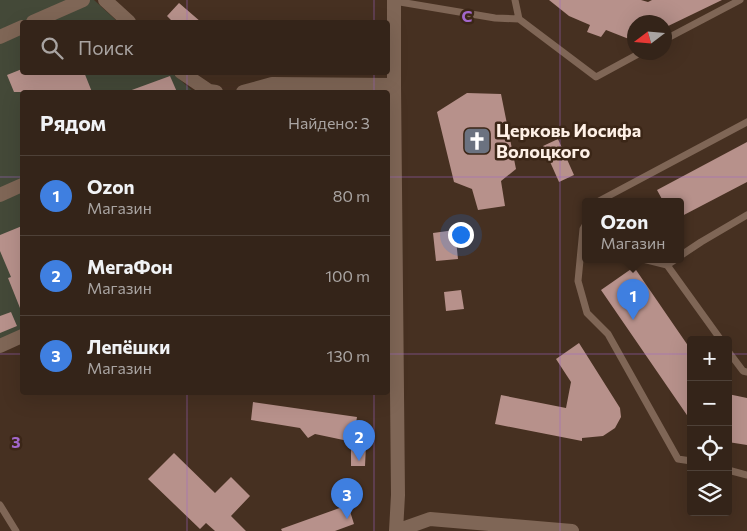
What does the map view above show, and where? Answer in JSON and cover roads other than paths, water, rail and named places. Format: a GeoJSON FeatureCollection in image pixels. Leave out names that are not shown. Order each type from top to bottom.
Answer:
{"type":"FeatureCollection","features":[{"type":"Feature","properties":{"kind":"street"},"geometry":{"type":"LineString","coordinates":[[38,20],[83,0]]}},
{"type":"Feature","properties":{"kind":"street"},"geometry":{"type":"LineString","coordinates":[[105,0],[126,20]]}},
{"type":"Feature","properties":{"kind":"street"},"geometry":{"type":"LineString","coordinates":[[394,1],[398,494],[396,531],[430,519],[572,531]]}},
{"type":"Feature","properties":{"kind":"street"},"geometry":{"type":"LineString","coordinates":[[0,38],[20,28]]}},
{"type":"Feature","properties":{"kind":"street"},"geometry":{"type":"LineString","coordinates":[[186,75],[209,90]]}},
{"type":"Feature","properties":{"kind":"street"},"geometry":{"type":"LineString","coordinates":[[250,90],[272,84],[306,88],[344,85],[394,85]]}},
{"type":"Feature","properties":{"kind":"street"},"geometry":{"type":"LineString","coordinates":[[0,195],[20,187]]}},
{"type":"Feature","properties":{"kind":"street"},"geometry":{"type":"LineString","coordinates":[[0,346],[20,337]]}},
{"type":"Feature","properties":{"kind":"lane"},"geometry":{"type":"LineString","coordinates":[[515,0],[520,19]]}},
{"type":"Feature","properties":{"kind":"lane"},"geometry":{"type":"LineString","coordinates":[[672,36],[740,0]]}},
{"type":"Feature","properties":{"kind":"lane"},"geometry":{"type":"LineString","coordinates":[[394,1],[495,18],[520,19],[596,77],[627,60]]}},
{"type":"Feature","properties":{"kind":"lane"},"geometry":{"type":"LineString","coordinates":[[605,198],[747,122]]}},
{"type":"Feature","properties":{"kind":"lane"},"geometry":{"type":"LineString","coordinates":[[684,253],[747,215]]}},
{"type":"Feature","properties":{"kind":"lane"},"geometry":{"type":"LineString","coordinates":[[582,240],[578,282],[587,313],[608,334],[678,458],[687,461]]}},
{"type":"Feature","properties":{"kind":"lane"},"geometry":{"type":"LineString","coordinates":[[659,263],[667,265],[717,336]]}},
{"type":"Feature","properties":{"kind":"lane"},"geometry":{"type":"LineString","coordinates":[[732,356],[743,371],[747,372]]}},
{"type":"Feature","properties":{"kind":"lane"},"geometry":{"type":"LineString","coordinates":[[732,471],[747,475]]}},
{"type":"Feature","properties":{"kind":"lane"},"geometry":{"type":"LineString","coordinates":[[0,505],[16,531]]}},
{"type":"Feature","properties":{"kind":"place","name":"Церковь Иосифа Волоцкого"},"geometry":{"type":"Point","coordinates":[477,141]}},
{"type":"Feature","properties":{"kind":"place","name":"Ozon"},"geometry":{"type":"Point","coordinates":[633,320]}},
{"type":"Feature","properties":{"kind":"place","name":"МегаФон"},"geometry":{"type":"Point","coordinates":[359,461]}},
{"type":"Feature","properties":{"kind":"place","name":"Лепёшки"},"geometry":{"type":"Point","coordinates":[347,519]}}]}
